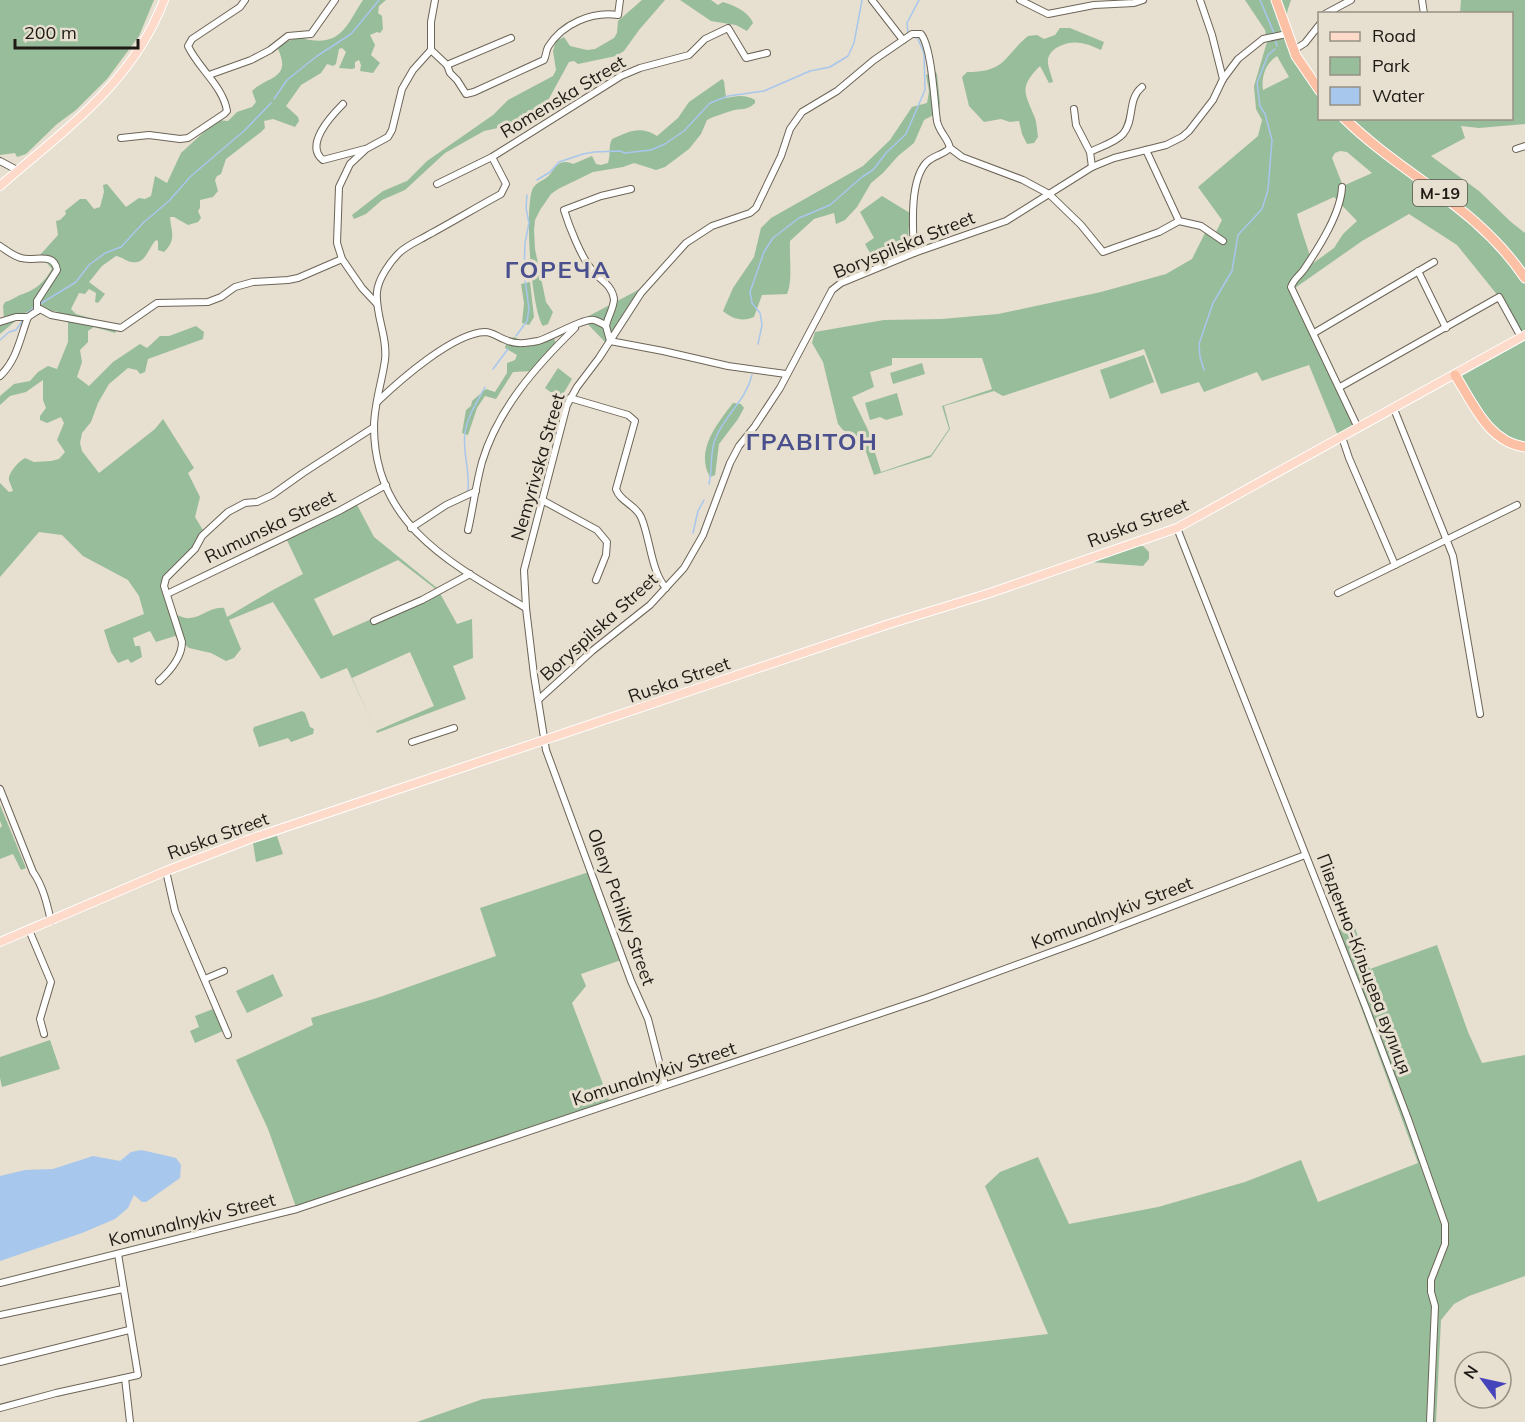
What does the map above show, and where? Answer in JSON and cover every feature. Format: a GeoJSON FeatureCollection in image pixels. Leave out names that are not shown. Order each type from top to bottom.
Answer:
{"type":"FeatureCollection","features":[{"type":"Feature","properties":{"kind":"highway"},"geometry":{"type":"LineString","coordinates":[[1276,0],[1294,50],[1318,88]]}},
{"type":"Feature","properties":{"kind":"highway","name":"М-19"},"geometry":{"type":"LineString","coordinates":[[1347,120],[1473,219],[1494,239],[1525,278]]}},
{"type":"Feature","properties":{"kind":"highway"},"geometry":{"type":"LineString","coordinates":[[1455,375],[1491,429],[1508,443],[1525,447]]}},
{"type":"Feature","properties":{"kind":"main road"},"geometry":{"type":"LineString","coordinates":[[0,186],[113,85],[135,57],[164,0]]}},
{"type":"Feature","properties":{"kind":"main road","name":"Ruska Street"},"geometry":{"type":"LineString","coordinates":[[0,942],[244,840],[1136,544],[1178,528],[1523,336]]}},
{"type":"Feature","properties":{"kind":"street"},"geometry":{"type":"LineString","coordinates":[[121,138],[149,135],[188,138],[227,111],[224,100],[189,46],[190,42],[240,7],[245,0]]}},
{"type":"Feature","properties":{"kind":"street"},"geometry":{"type":"LineString","coordinates":[[209,75],[250,60],[270,50],[288,36],[311,34],[335,0]]}},
{"type":"Feature","properties":{"kind":"street"},"geometry":{"type":"LineString","coordinates":[[343,104],[326,121],[320,132],[317,151],[320,159],[366,149],[388,137],[392,130],[402,89],[413,70],[431,50],[431,22],[435,0]]}},
{"type":"Feature","properties":{"kind":"street"},"geometry":{"type":"LineString","coordinates":[[431,50],[447,65],[450,73],[458,80],[466,94],[474,92],[544,60],[546,50],[553,39],[586,16],[605,13],[618,15],[620,0]]}},
{"type":"Feature","properties":{"kind":"street"},"geometry":{"type":"LineString","coordinates":[[872,0],[903,40]]}},
{"type":"Feature","properties":{"kind":"street"},"geometry":{"type":"LineString","coordinates":[[1020,0],[1048,15],[1094,5],[1134,3],[1143,0]]}},
{"type":"Feature","properties":{"kind":"street"},"geometry":{"type":"LineString","coordinates":[[1200,0],[1223,79]]}},
{"type":"Feature","properties":{"kind":"street"},"geometry":{"type":"LineString","coordinates":[[1329,12],[1351,0]]}},
{"type":"Feature","properties":{"kind":"street"},"geometry":{"type":"LineString","coordinates":[[1294,50],[1305,43],[1318,27]]}},
{"type":"Feature","properties":{"kind":"street","name":"Romenska Street"},"geometry":{"type":"LineString","coordinates":[[437,184],[492,157],[621,76],[640,68],[689,55],[705,39],[728,28],[746,58],[767,53]]}},
{"type":"Feature","properties":{"kind":"street","name":"Nemyrivska Street"},"geometry":{"type":"LineString","coordinates":[[544,741],[526,608],[524,570],[570,398],[641,293],[686,243],[712,226],[750,213],[756,208],[781,156],[790,129],[802,112],[837,91],[912,34],[921,34],[924,38],[928,51],[939,129],[950,148]]}},
{"type":"Feature","properties":{"kind":"street","name":"Boryspilska Street"},"geometry":{"type":"LineString","coordinates":[[538,700],[592,651],[650,605],[684,568],[703,536],[730,463],[739,446],[780,388],[832,290],[841,283],[914,253],[1006,221],[1092,167],[1114,158],[1166,145],[1190,131],[1213,100],[1223,79],[1238,59],[1263,39],[1287,34]]}},
{"type":"Feature","properties":{"kind":"street"},"geometry":{"type":"LineString","coordinates":[[447,65],[511,38]]}},
{"type":"Feature","properties":{"kind":"street"},"geometry":{"type":"LineString","coordinates":[[1090,152],[1122,136],[1128,122],[1132,100],[1142,87]]}},
{"type":"Feature","properties":{"kind":"street"},"geometry":{"type":"LineString","coordinates":[[1074,109],[1076,125],[1090,152],[1092,167]]}},
{"type":"Feature","properties":{"kind":"street"},"geometry":{"type":"LineString","coordinates":[[1516,149],[1525,146]]}},
{"type":"Feature","properties":{"kind":"street"},"geometry":{"type":"LineString","coordinates":[[914,253],[915,191],[922,169],[927,161],[945,153],[950,148],[970,160],[1023,180],[1048,194],[1081,225],[1103,252],[1159,232],[1179,221],[1201,226],[1223,241]]}},
{"type":"Feature","properties":{"kind":"street"},"geometry":{"type":"LineString","coordinates":[[366,149],[350,164],[339,187],[337,243],[342,259],[362,288],[377,304]]}},
{"type":"Feature","properties":{"kind":"street"},"geometry":{"type":"LineString","coordinates":[[1146,150],[1179,221]]}},
{"type":"Feature","properties":{"kind":"street","name":"Romenska Street"},"geometry":{"type":"LineString","coordinates":[[492,157],[506,184],[501,194],[400,252],[378,286],[377,304],[386,351],[376,403],[374,428],[377,456],[386,485],[400,514],[411,528],[450,562],[526,608]]}},
{"type":"Feature","properties":{"kind":"street"},"geometry":{"type":"LineString","coordinates":[[0,160],[17,170]]}},
{"type":"Feature","properties":{"kind":"street"},"geometry":{"type":"LineString","coordinates":[[1342,187],[1338,210],[1303,271],[1293,280],[1291,287],[1358,428]]}},
{"type":"Feature","properties":{"kind":"street"},"geometry":{"type":"LineString","coordinates":[[631,189],[601,196],[564,210],[589,267],[604,280],[612,295],[614,301],[606,326],[610,341],[728,366],[786,374]]}},
{"type":"Feature","properties":{"kind":"street"},"geometry":{"type":"LineString","coordinates":[[0,246],[19,258],[52,260],[57,270],[37,306],[28,317],[13,360],[0,376]]}},
{"type":"Feature","properties":{"kind":"street"},"geometry":{"type":"LineString","coordinates":[[37,306],[51,315],[121,328],[157,303],[208,302],[221,297],[235,287],[253,282],[298,278],[342,259]]}},
{"type":"Feature","properties":{"kind":"street"},"geometry":{"type":"LineString","coordinates":[[1314,333],[1434,262]]}},
{"type":"Feature","properties":{"kind":"street"},"geometry":{"type":"LineString","coordinates":[[1418,271],[1446,328]]}},
{"type":"Feature","properties":{"kind":"street"},"geometry":{"type":"LineString","coordinates":[[1340,387],[1499,297],[1523,336]]}},
{"type":"Feature","properties":{"kind":"street"},"geometry":{"type":"LineString","coordinates":[[0,322],[16,317],[28,317]]}},
{"type":"Feature","properties":{"kind":"street"},"geometry":{"type":"LineString","coordinates":[[376,403],[400,380],[449,346],[471,335],[492,333],[507,341],[524,343],[553,337],[585,320],[594,320],[606,326]]}},
{"type":"Feature","properties":{"kind":"street"},"geometry":{"type":"LineString","coordinates":[[468,530],[482,463],[492,434],[511,400],[552,350],[580,323]]}},
{"type":"Feature","properties":{"kind":"street"},"geometry":{"type":"LineString","coordinates":[[570,398],[628,415],[635,420],[617,485],[617,493],[637,509],[650,544],[655,567],[661,583],[666,588]]}},
{"type":"Feature","properties":{"kind":"street"},"geometry":{"type":"LineString","coordinates":[[1394,409],[1453,556],[1480,714]]}},
{"type":"Feature","properties":{"kind":"street"},"geometry":{"type":"LineString","coordinates":[[159,681],[168,673],[182,650],[182,642],[164,586],[166,578],[195,549],[202,536],[215,522],[228,512],[245,503],[256,502],[272,495],[303,472],[374,428]]}},
{"type":"Feature","properties":{"kind":"street"},"geometry":{"type":"LineString","coordinates":[[1342,437],[1395,565]]}},
{"type":"Feature","properties":{"kind":"street","name":"Rumunska Street"},"geometry":{"type":"LineString","coordinates":[[167,594],[339,511],[386,485]]}},
{"type":"Feature","properties":{"kind":"street"},"geometry":{"type":"LineString","coordinates":[[411,528],[446,505],[476,491]]}},
{"type":"Feature","properties":{"kind":"street"},"geometry":{"type":"LineString","coordinates":[[542,500],[597,530],[607,542],[606,555],[596,580]]}},
{"type":"Feature","properties":{"kind":"street"},"geometry":{"type":"LineString","coordinates":[[1338,593],[1517,505]]}},
{"type":"Feature","properties":{"kind":"street","name":"Південно-Кільцева вулиця"},"geometry":{"type":"LineString","coordinates":[[1178,528],[1408,1119],[1445,1224],[1445,1244],[1431,1280],[1431,1292],[1435,1306],[1430,1422]]}},
{"type":"Feature","properties":{"kind":"street"},"geometry":{"type":"LineString","coordinates":[[374,621],[422,600],[470,574]]}},
{"type":"Feature","properties":{"kind":"street"},"geometry":{"type":"LineString","coordinates":[[412,742],[454,728]]}},
{"type":"Feature","properties":{"kind":"street","name":"Oleny Pchilky Street"},"geometry":{"type":"LineString","coordinates":[[544,741],[631,981],[648,1019],[665,1085]]}},
{"type":"Feature","properties":{"kind":"street"},"geometry":{"type":"LineString","coordinates":[[0,789],[48,905],[51,921]]}},
{"type":"Feature","properties":{"kind":"street","name":"Komunalnykiv Street"},"geometry":{"type":"LineString","coordinates":[[0,1283],[297,1209],[927,998],[1305,855]]}},
{"type":"Feature","properties":{"kind":"street"},"geometry":{"type":"LineString","coordinates":[[166,871],[175,911],[228,1035]]}},
{"type":"Feature","properties":{"kind":"street"},"geometry":{"type":"LineString","coordinates":[[29,930],[51,982],[40,1019],[44,1034]]}},
{"type":"Feature","properties":{"kind":"street"},"geometry":{"type":"LineString","coordinates":[[205,979],[225,971]]}},
{"type":"Feature","properties":{"kind":"street"},"geometry":{"type":"LineString","coordinates":[[0,1408],[138,1375],[118,1254]]}},
{"type":"Feature","properties":{"kind":"street"},"geometry":{"type":"LineString","coordinates":[[0,1315],[123,1289]]}},
{"type":"Feature","properties":{"kind":"street"},"geometry":{"type":"LineString","coordinates":[[0,1362],[129,1330]]}},
{"type":"Feature","properties":{"kind":"street"},"geometry":{"type":"LineString","coordinates":[[124,1377],[130,1422]]}},
{"type":"Feature","properties":{"kind":"green space"},"geometry":{"type":"Polygon","coordinates":[[[0,0],[154,0],[139,36],[107,79],[26,154],[17,157],[15,153],[0,155],[0,0]]]}},
{"type":"Feature","properties":{"kind":"green space"},"geometry":{"type":"Polygon","coordinates":[[[363,0],[386,0],[379,6],[378,13],[382,16],[383,29],[380,33],[370,35],[375,45],[371,55],[380,63],[373,73],[360,71],[359,60],[355,62],[355,68],[339,68],[346,52],[342,48],[339,49],[336,64],[333,66],[327,64],[321,73],[301,85],[286,106],[298,117],[299,121],[295,127],[273,119],[264,121],[265,128],[261,132],[226,159],[221,174],[215,180],[218,191],[213,197],[200,200],[198,211],[201,218],[198,222],[188,225],[170,217],[172,239],[164,252],[158,250],[156,240],[140,261],[131,262],[116,256],[102,266],[89,282],[105,294],[98,303],[95,302],[96,293],[89,289],[85,294],[79,293],[71,309],[76,314],[119,326],[115,333],[94,327],[88,331],[88,342],[80,350],[82,362],[77,377],[89,386],[113,362],[140,344],[147,348],[160,336],[169,336],[196,326],[204,332],[203,339],[148,359],[145,372],[140,374],[137,370],[128,368],[109,384],[98,403],[91,422],[82,433],[80,443],[82,451],[99,473],[155,429],[163,419],[194,468],[188,473],[200,497],[195,517],[206,535],[194,555],[166,580],[166,586],[161,589],[170,612],[190,618],[224,608],[227,617],[303,574],[284,534],[354,499],[374,537],[437,588],[457,624],[472,619],[473,658],[453,666],[466,699],[377,733],[376,731],[434,706],[410,652],[352,678],[372,722],[347,668],[321,679],[273,602],[229,620],[241,649],[234,658],[226,661],[211,653],[189,648],[175,636],[156,642],[150,631],[133,638],[135,646],[140,646],[142,657],[131,663],[128,659],[118,663],[111,652],[104,630],[144,614],[139,596],[128,580],[83,556],[62,535],[39,532],[0,577],[0,483],[9,492],[13,491],[9,480],[10,474],[25,458],[34,462],[51,461],[59,459],[65,452],[57,440],[64,423],[61,417],[47,423],[40,420],[46,408],[43,400],[43,380],[26,392],[10,396],[0,405],[0,396],[14,384],[30,381],[48,366],[57,369],[68,342],[68,320],[56,311],[47,311],[39,306],[25,313],[0,334],[5,302],[36,287],[49,274],[52,269],[40,255],[58,235],[56,221],[66,214],[65,211],[80,199],[86,199],[94,209],[100,207],[104,192],[103,185],[107,184],[126,207],[139,198],[145,199],[151,196],[155,176],[167,183],[181,153],[217,120],[228,121],[237,112],[252,107],[256,102],[252,91],[280,72],[282,59],[278,49],[283,43],[298,38],[321,41],[330,39],[343,30],[363,0]],[[398,560],[314,599],[333,636],[437,590],[398,560]]]}},
{"type":"Feature","properties":{"kind":"green space"},"geometry":{"type":"Polygon","coordinates":[[[642,0],[665,0],[624,51],[616,56],[578,64],[574,61],[569,62],[545,106],[539,104],[529,115],[498,128],[484,131],[445,153],[405,190],[382,200],[366,214],[354,219],[352,215],[383,191],[407,181],[427,161],[493,115],[508,100],[553,76],[556,70],[553,51],[556,41],[564,37],[570,46],[587,50],[595,49],[614,38],[618,21],[642,0]]]}},
{"type":"Feature","properties":{"kind":"green space"},"geometry":{"type":"Polygon","coordinates":[[[680,0],[711,0],[718,5],[723,2],[744,12],[753,23],[747,31],[736,25],[711,21],[680,0]]]}},
{"type":"Feature","properties":{"kind":"green space"},"geometry":{"type":"Polygon","coordinates":[[[1245,0],[1291,0],[1287,14],[1293,41],[1318,78],[1318,120],[1513,120],[1513,12],[1460,12],[1461,0],[1525,0],[1525,124],[1479,128],[1461,126],[1465,138],[1431,156],[1479,191],[1525,233],[1525,448],[1500,439],[1454,374],[1521,336],[1499,297],[1457,245],[1409,214],[1362,241],[1295,288],[1358,427],[1339,438],[1309,365],[1262,381],[1257,372],[1204,392],[1199,382],[1161,394],[1144,349],[1003,396],[994,391],[944,406],[950,429],[931,457],[874,475],[862,440],[843,430],[838,424],[823,362],[812,343],[815,332],[884,320],[942,319],[998,314],[1101,292],[1166,274],[1192,259],[1208,227],[1216,232],[1222,220],[1198,187],[1258,136],[1262,120],[1256,109],[1254,86],[1267,42],[1265,30],[1245,0]],[[1277,56],[1265,70],[1263,90],[1289,77],[1277,56]],[[1340,151],[1332,158],[1343,186],[1372,173],[1347,152],[1340,151]],[[1334,197],[1297,214],[1312,264],[1334,248],[1343,234],[1357,221],[1334,197]],[[892,358],[892,365],[870,372],[874,387],[852,397],[868,430],[881,472],[931,455],[949,429],[942,406],[992,389],[982,358],[892,358]]]}},
{"type":"Feature","properties":{"kind":"green space"},"geometry":{"type":"Polygon","coordinates":[[[1060,28],[1070,28],[1104,42],[1101,50],[1078,43],[1067,43],[1056,48],[1048,59],[1053,82],[1049,83],[1040,66],[1033,74],[1026,86],[1026,96],[1036,120],[1038,137],[1034,143],[1027,144],[1019,121],[1010,122],[1001,119],[984,122],[969,106],[962,77],[967,72],[997,66],[1028,36],[1037,35],[1044,39],[1055,35],[1060,28]]]}},
{"type":"Feature","properties":{"kind":"green space"},"geometry":{"type":"Polygon","coordinates":[[[935,71],[940,103],[939,112],[924,120],[914,143],[871,183],[857,207],[845,220],[836,224],[834,213],[814,219],[790,241],[790,276],[787,294],[762,295],[754,317],[750,319],[738,319],[723,311],[733,288],[754,257],[761,228],[771,218],[863,166],[890,140],[912,107],[927,103],[929,91],[926,75],[935,71]]]}},
{"type":"Feature","properties":{"kind":"green space"},"geometry":{"type":"Polygon","coordinates":[[[722,79],[726,98],[744,96],[755,100],[755,103],[747,108],[707,120],[701,134],[689,149],[665,167],[656,170],[634,163],[593,172],[551,194],[535,220],[534,230],[535,249],[546,302],[553,312],[548,324],[543,326],[535,300],[530,257],[529,214],[533,188],[563,162],[573,164],[592,156],[596,164],[608,163],[612,139],[639,130],[657,136],[678,118],[689,102],[722,79]]]}},
{"type":"Feature","properties":{"kind":"green space"},"geometry":{"type":"Polygon","coordinates":[[[882,196],[910,213],[907,251],[876,264],[865,244],[874,238],[860,212],[882,196]]]}},
{"type":"Feature","properties":{"kind":"green space"},"geometry":{"type":"Polygon","coordinates":[[[530,282],[534,317],[529,325],[522,323],[524,303],[521,284],[530,282]]]}},
{"type":"Feature","properties":{"kind":"green space"},"geometry":{"type":"Polygon","coordinates":[[[642,288],[605,342],[583,319],[642,288]]]}},
{"type":"Feature","properties":{"kind":"green space"},"geometry":{"type":"Polygon","coordinates":[[[513,337],[517,338],[517,345],[554,338],[556,344],[533,371],[513,372],[496,399],[485,396],[477,408],[468,435],[462,433],[466,410],[471,406],[472,401],[486,389],[495,392],[507,373],[507,363],[515,360],[517,355],[505,348],[513,337]]]}},
{"type":"Feature","properties":{"kind":"green space"},"geometry":{"type":"Polygon","coordinates":[[[1144,355],[1154,382],[1110,399],[1100,370],[1144,355]]]}},
{"type":"Feature","properties":{"kind":"green space"},"geometry":{"type":"Polygon","coordinates":[[[922,363],[925,374],[893,384],[890,373],[922,363]]]}},
{"type":"Feature","properties":{"kind":"green space"},"geometry":{"type":"Polygon","coordinates":[[[558,368],[572,379],[560,399],[545,388],[558,368]]]}},
{"type":"Feature","properties":{"kind":"green space"},"geometry":{"type":"Polygon","coordinates":[[[897,393],[903,415],[886,420],[880,417],[870,420],[865,403],[897,393]]]}},
{"type":"Feature","properties":{"kind":"green space"},"geometry":{"type":"Polygon","coordinates":[[[733,403],[741,404],[744,408],[719,444],[715,475],[710,477],[706,467],[706,447],[733,403]]]}},
{"type":"Feature","properties":{"kind":"green space"},"geometry":{"type":"Polygon","coordinates":[[[1143,546],[1149,552],[1149,559],[1143,566],[1091,562],[1143,546]]]}},
{"type":"Feature","properties":{"kind":"green space"},"geometry":{"type":"Polygon","coordinates":[[[302,711],[310,727],[314,729],[313,734],[291,742],[288,738],[259,747],[254,727],[302,711]]]}},
{"type":"Feature","properties":{"kind":"green space"},"geometry":{"type":"Polygon","coordinates":[[[0,805],[26,868],[21,870],[13,854],[0,859],[0,828],[2,826],[0,805]]]}},
{"type":"Feature","properties":{"kind":"green space"},"geometry":{"type":"Polygon","coordinates":[[[277,836],[283,854],[256,862],[253,843],[277,836]]]}},
{"type":"Feature","properties":{"kind":"green space"},"geometry":{"type":"Polygon","coordinates":[[[592,871],[624,959],[581,974],[586,986],[572,1003],[611,1105],[297,1210],[268,1129],[236,1060],[313,1025],[311,1018],[380,997],[496,956],[480,908],[592,871]]]}},
{"type":"Feature","properties":{"kind":"green space"},"geometry":{"type":"Polygon","coordinates":[[[1354,925],[1370,969],[1437,945],[1468,1032],[1482,1063],[1525,1055],[1525,1276],[1469,1296],[1454,1304],[1441,1320],[1436,1422],[417,1422],[483,1399],[1048,1334],[985,1186],[1000,1172],[1038,1157],[1069,1224],[1158,1207],[1245,1182],[1301,1160],[1318,1202],[1418,1163],[1333,931],[1354,925]]]}},
{"type":"Feature","properties":{"kind":"green space"},"geometry":{"type":"Polygon","coordinates":[[[273,974],[283,996],[247,1013],[236,991],[273,974]]]}},
{"type":"Feature","properties":{"kind":"green space"},"geometry":{"type":"Polygon","coordinates":[[[213,1009],[223,1031],[195,1043],[190,1031],[199,1027],[195,1016],[213,1009]]]}},
{"type":"Feature","properties":{"kind":"green space"},"geometry":{"type":"Polygon","coordinates":[[[50,1040],[60,1069],[2,1087],[0,1057],[50,1040]]]}},
{"type":"Feature","properties":{"kind":"water"},"geometry":{"type":"Polygon","coordinates":[[[141,1150],[176,1158],[181,1165],[180,1178],[146,1202],[142,1202],[134,1195],[128,1208],[115,1219],[82,1233],[0,1261],[0,1176],[25,1170],[53,1169],[93,1156],[120,1161],[131,1152],[141,1150]]]}},
{"type":"Feature","properties":{"kind":"waterway"},"geometry":{"type":"LineString","coordinates":[[274,99],[287,80],[317,56],[351,34],[379,0]]}},
{"type":"Feature","properties":{"kind":"waterway"},"geometry":{"type":"LineString","coordinates":[[537,180],[550,172],[559,162],[583,154],[651,150],[684,131],[710,103],[728,96],[764,91],[810,71],[830,67],[848,56],[854,43],[862,0]]}},
{"type":"Feature","properties":{"kind":"waterway"},"geometry":{"type":"LineString","coordinates":[[908,33],[907,23],[919,0]]}},
{"type":"Feature","properties":{"kind":"waterway"},"geometry":{"type":"LineString","coordinates":[[1260,0],[1274,33]]}},
{"type":"Feature","properties":{"kind":"waterway"},"geometry":{"type":"LineString","coordinates":[[758,344],[762,325],[760,313],[752,303],[750,292],[764,252],[773,238],[799,218],[830,205],[873,170],[886,153],[906,134],[925,90],[924,53],[917,37],[915,38]]}},
{"type":"Feature","properties":{"kind":"waterway"},"geometry":{"type":"LineString","coordinates":[[1275,39],[1277,46]]}},
{"type":"Feature","properties":{"kind":"waterway"},"geometry":{"type":"LineString","coordinates":[[1204,370],[1199,344],[1213,303],[1232,271],[1238,235],[1262,209],[1268,190],[1272,140],[1265,114],[1260,106],[1257,83],[1268,55],[1275,49]]}},
{"type":"Feature","properties":{"kind":"waterway"},"geometry":{"type":"LineString","coordinates":[[40,304],[76,282],[89,265],[105,253],[121,247],[144,222],[169,201],[191,176],[245,130],[271,103]]}},
{"type":"Feature","properties":{"kind":"waterway"},"geometry":{"type":"LineString","coordinates":[[516,336],[527,321],[529,309],[524,272],[525,243],[529,223],[526,208],[527,195]]}},
{"type":"Feature","properties":{"kind":"waterway"},"geometry":{"type":"LineString","coordinates":[[26,314],[33,308]]}},
{"type":"Feature","properties":{"kind":"waterway"},"geometry":{"type":"LineString","coordinates":[[0,340],[9,332],[16,330],[23,320]]}},
{"type":"Feature","properties":{"kind":"waterway"},"geometry":{"type":"LineString","coordinates":[[493,369],[508,349]]}},
{"type":"Feature","properties":{"kind":"waterway"},"geometry":{"type":"LineString","coordinates":[[709,484],[716,437],[741,400],[752,375]]}},
{"type":"Feature","properties":{"kind":"waterway"},"geometry":{"type":"LineString","coordinates":[[468,490],[465,432],[471,414],[485,387]]}},
{"type":"Feature","properties":{"kind":"waterway"},"geometry":{"type":"LineString","coordinates":[[693,533],[698,511],[704,500]]}},
{"type":"Feature","properties":{"kind":"district","name":"ГОРЕЧА"},"geometry":{"type":"Point","coordinates":[558,270]}},
{"type":"Feature","properties":{"kind":"district","name":"ГРАВІТОН"},"geometry":{"type":"Point","coordinates":[812,442]}}]}
